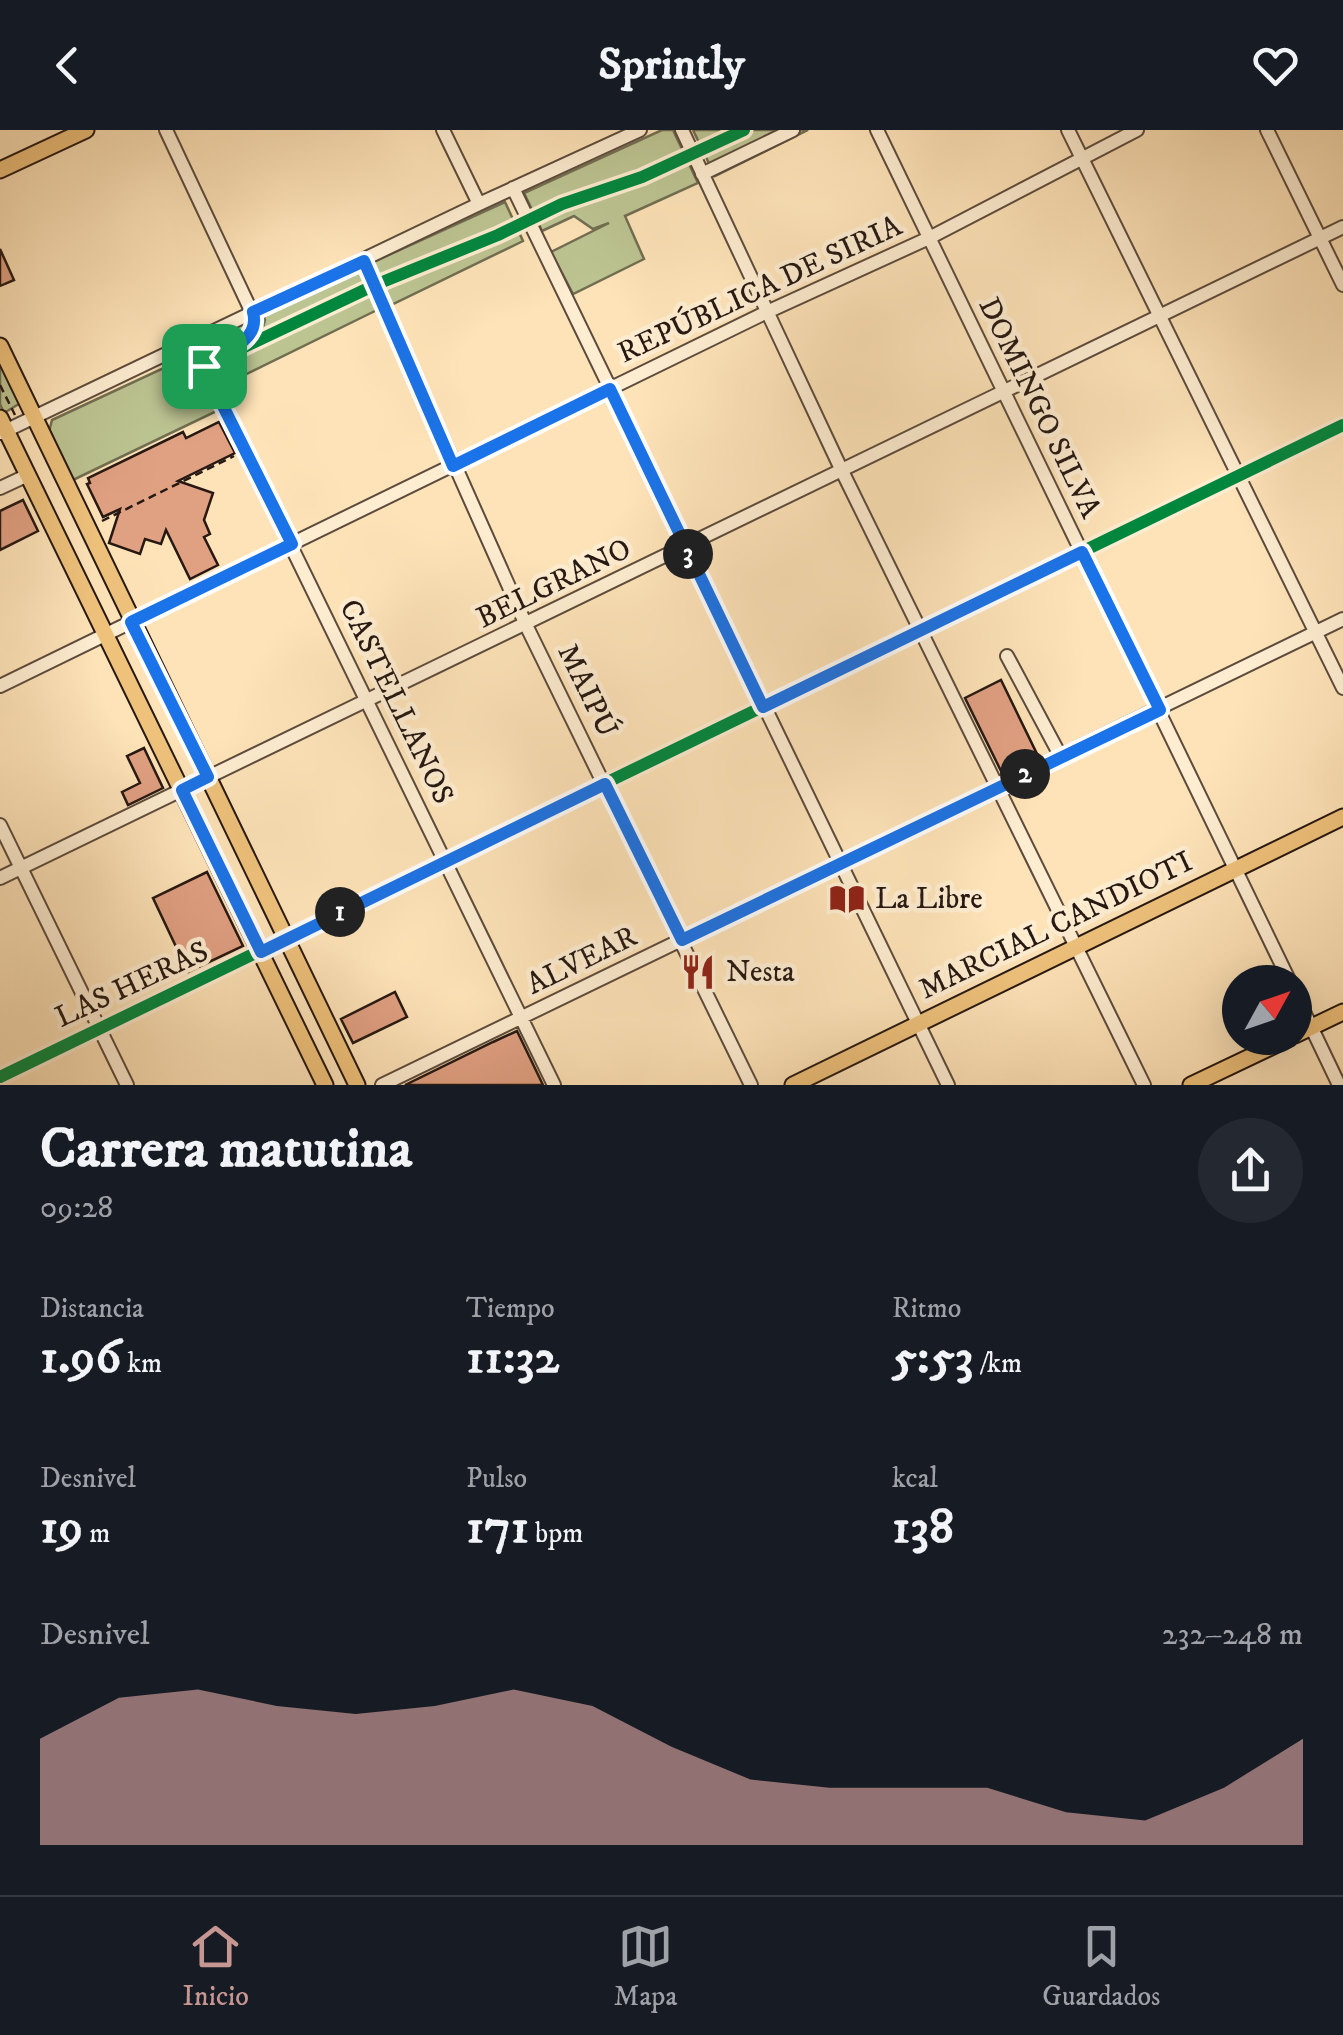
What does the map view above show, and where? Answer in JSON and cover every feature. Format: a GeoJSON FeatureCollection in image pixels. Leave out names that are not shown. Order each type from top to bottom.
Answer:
{"type":"FeatureCollection","features":[{"type":"Feature","properties":{"kind":"main road"},"geometry":{"type":"LineString","coordinates":[[0,170],[86,130]]}},
{"type":"Feature","properties":{"kind":"main road"},"geometry":{"type":"LineString","coordinates":[[0,346],[356,1085]]}},
{"type":"Feature","properties":{"kind":"main road"},"geometry":{"type":"LineString","coordinates":[[2,427],[107,634],[324,1085]]}},
{"type":"Feature","properties":{"kind":"main road","name":"MARCIAL CANDIOTI"},"geometry":{"type":"LineString","coordinates":[[794,1085],[1343,817]]}},
{"type":"Feature","properties":{"kind":"main road"},"geometry":{"type":"LineString","coordinates":[[1312,1027],[1343,1012]]}},
{"type":"Feature","properties":{"kind":"main road"},"geometry":{"type":"LineString","coordinates":[[1191,1085],[1253,1055]]}},
{"type":"Feature","properties":{"kind":"street"},"geometry":{"type":"LineString","coordinates":[[166,130],[253,312],[256,326],[250,336],[201,362]]}},
{"type":"Feature","properties":{"kind":"street"},"geometry":{"type":"LineString","coordinates":[[443,130],[479,204]]}},
{"type":"Feature","properties":{"kind":"street"},"geometry":{"type":"LineString","coordinates":[[2,427],[34,416],[640,130]]}},
{"type":"Feature","properties":{"kind":"street"},"geometry":{"type":"LineString","coordinates":[[682,130],[842,471],[1144,1085]]}},
{"type":"Feature","properties":{"kind":"street"},"geometry":{"type":"LineString","coordinates":[[702,174],[793,130]]}},
{"type":"Feature","properties":{"kind":"street","name":"DOMINGO SILVA"},"geometry":{"type":"LineString","coordinates":[[876,130],[1282,965]]}},
{"type":"Feature","properties":{"kind":"street"},"geometry":{"type":"LineString","coordinates":[[1068,130],[1343,688]]}},
{"type":"Feature","properties":{"kind":"street","name":"REPÚBLICA DE SIRIA"},"geometry":{"type":"LineString","coordinates":[[0,686],[767,312],[929,238],[1137,130]]}},
{"type":"Feature","properties":{"kind":"street"},"geometry":{"type":"LineString","coordinates":[[1267,130],[1343,285]]}},
{"type":"Feature","properties":{"kind":"street"},"geometry":{"type":"LineString","coordinates":[[513,188],[948,1085]]}},
{"type":"Feature","properties":{"kind":"street","name":"BELGRANO"},"geometry":{"type":"LineString","coordinates":[[0,878],[370,702],[1343,227]]}},
{"type":"Feature","properties":{"kind":"street","name":"MAIPÚ"},"geometry":{"type":"LineString","coordinates":[[364,261],[526,625],[751,1085]]}},
{"type":"Feature","properties":{"kind":"street","name":"CASTELLANOS"},"geometry":{"type":"LineString","coordinates":[[191,341],[554,1085]]}},
{"type":"Feature","properties":{"kind":"street","name":"LAS HERAS"},"geometry":{"type":"LineString","coordinates":[[0,1076],[1343,425]]}},
{"type":"Feature","properties":{"kind":"street"},"geometry":{"type":"LineString","coordinates":[[0,488],[28,475]]}},
{"type":"Feature","properties":{"kind":"street","name":"ALVEAR"},"geometry":{"type":"LineString","coordinates":[[382,1085],[1343,619]]}},
{"type":"Feature","properties":{"kind":"street"},"geometry":{"type":"LineString","coordinates":[[1007,656],[1061,757]]}},
{"type":"Feature","properties":{"kind":"street"},"geometry":{"type":"LineString","coordinates":[[0,825],[128,1085]]}},
{"type":"Feature","properties":{"kind":"street"},"geometry":{"type":"LineString","coordinates":[[1312,1029],[1339,1085]]}},
{"type":"Feature","properties":{"kind":"path"},"geometry":{"type":"LineString","coordinates":[[87,528],[246,450]]}},
{"type":"Feature","properties":{"kind":"green space"},"geometry":{"type":"Polygon","coordinates":[[[662,130],[673,130],[698,183],[625,216],[644,259],[573,294],[551,252],[609,223],[593,229],[574,216],[542,231],[524,193],[662,130]]]}},
{"type":"Feature","properties":{"kind":"green space"},"geometry":{"type":"Polygon","coordinates":[[[693,130],[808,130],[715,176],[693,130]]]}},
{"type":"Feature","properties":{"kind":"green space"},"geometry":{"type":"Polygon","coordinates":[[[505,202],[523,241],[391,305],[371,263],[505,202]]]}},
{"type":"Feature","properties":{"kind":"green space"},"geometry":{"type":"Polygon","coordinates":[[[360,268],[379,309],[218,388],[207,364],[261,335],[263,313],[360,268]]]}},
{"type":"Feature","properties":{"kind":"green space"},"geometry":{"type":"Polygon","coordinates":[[[248,319],[245,333],[203,357],[197,344],[248,319]]]}},
{"type":"Feature","properties":{"kind":"green space"},"geometry":{"type":"Polygon","coordinates":[[[0,358],[22,402],[4,413],[0,404],[0,358]]]}},
{"type":"Feature","properties":{"kind":"green space"},"geometry":{"type":"Polygon","coordinates":[[[185,358],[195,361],[221,409],[73,480],[49,432],[52,420],[185,358]]]}},
{"type":"Feature","properties":{"kind":"building"},"geometry":{"type":"Polygon","coordinates":[[[0,249],[14,280],[0,286],[0,249]]]}},
{"type":"Feature","properties":{"kind":"building"},"geometry":{"type":"Polygon","coordinates":[[[219,422],[235,453],[178,481],[213,493],[204,520],[210,534],[204,537],[218,565],[190,579],[166,530],[161,544],[145,539],[140,554],[109,543],[120,509],[103,517],[87,484],[88,478],[183,432],[186,438],[219,422]]]}},
{"type":"Feature","properties":{"kind":"building"},"geometry":{"type":"Polygon","coordinates":[[[23,500],[38,531],[0,550],[0,511],[23,500]]]}},
{"type":"Feature","properties":{"kind":"building"},"geometry":{"type":"Polygon","coordinates":[[[1001,680],[1038,756],[1002,773],[965,698],[1001,680]]]}},
{"type":"Feature","properties":{"kind":"building"},"geometry":{"type":"Polygon","coordinates":[[[144,748],[163,788],[128,805],[122,792],[140,783],[127,756],[144,748]]]}},
{"type":"Feature","properties":{"kind":"building"},"geometry":{"type":"Polygon","coordinates":[[[207,872],[243,946],[188,972],[153,898],[207,872]]]}},
{"type":"Feature","properties":{"kind":"building"},"geometry":{"type":"Polygon","coordinates":[[[395,992],[407,1017],[353,1043],[341,1019],[395,992]]]}},
{"type":"Feature","properties":{"kind":"building"},"geometry":{"type":"Polygon","coordinates":[[[517,1031],[543,1085],[405,1085],[493,1042],[517,1031]]]}},
{"type":"Feature","properties":{"kind":"cycle path"},"geometry":{"type":"LineString","coordinates":[[204,366],[375,285],[498,235],[562,204],[642,177],[744,130]]}},
{"type":"Feature","properties":{"kind":"cycle path"},"geometry":{"type":"LineString","coordinates":[[0,1077],[1343,425]]}},
{"type":"Feature","properties":{"kind":"place","name":"La Libre"},"geometry":{"type":"Point","coordinates":[847,899]}},
{"type":"Feature","properties":{"kind":"place","name":"Nesta"},"geometry":{"type":"Point","coordinates":[698,972]}},
{"type":"Feature","properties":{"kind":"route"},"geometry":{"type":"LineString","coordinates":[[364,261],[453,466],[610,389],[763,707],[1082,552],[1160,710],[682,940],[605,784],[261,952],[182,790],[208,777],[131,622],[292,544],[204,366],[201,362],[246,340],[254,332],[253,312],[364,261]]}}]}
